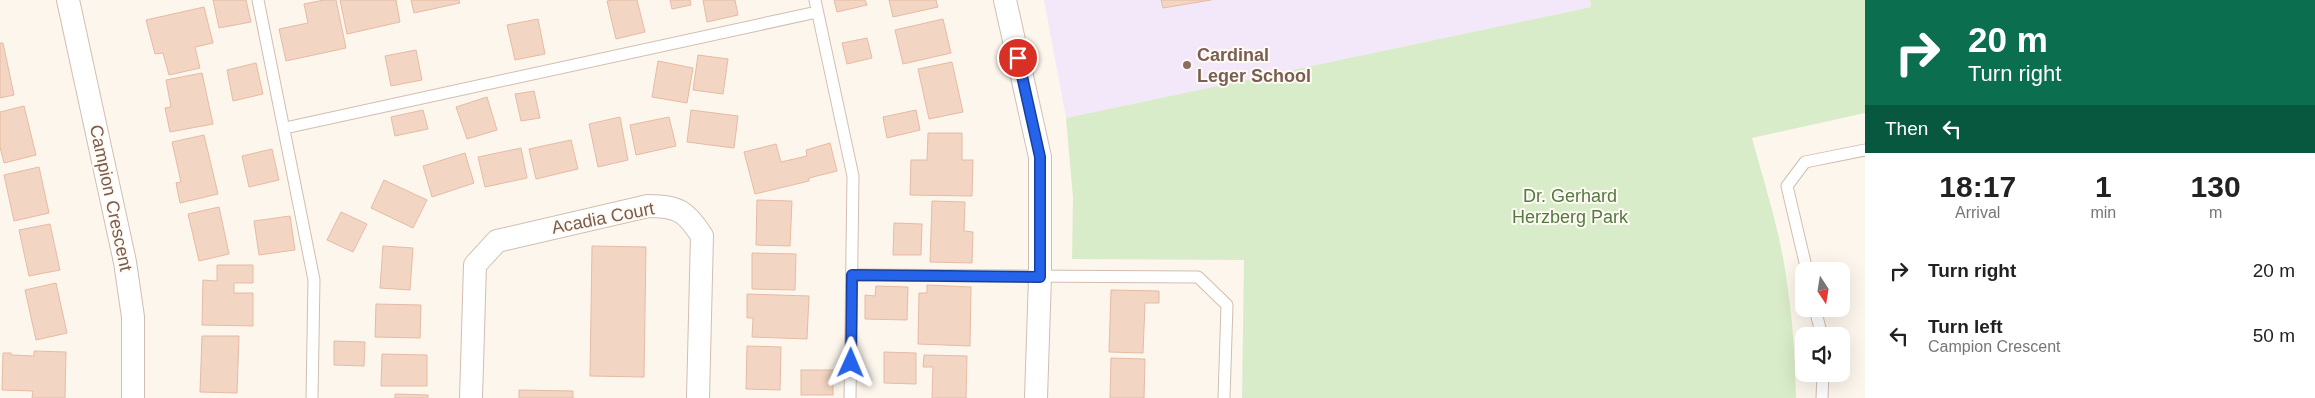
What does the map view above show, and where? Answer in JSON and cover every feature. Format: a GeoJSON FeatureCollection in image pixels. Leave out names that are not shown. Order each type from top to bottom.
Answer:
{"type":"FeatureCollection","features":[{"type":"Feature","properties":{"kind":"street","name":"Campion Crescent"},"geometry":{"type":"LineString","coordinates":[[68,0],[126,262],[133,317],[132,398]]}},
{"type":"Feature","properties":{"kind":"street"},"geometry":{"type":"LineString","coordinates":[[1005,0],[1040,157],[1040,277],[1036,398]]}},
{"type":"Feature","properties":{"kind":"street","name":"Acadia Court"},"geometry":{"type":"LineString","coordinates":[[472,398],[475,265],[497,241],[648,206],[662,206],[677,210],[690,217],[702,236],[698,398]]}},
{"type":"Feature","properties":{"kind":"lane"},"geometry":{"type":"LineString","coordinates":[[258,0],[314,280],[312,398]]}},
{"type":"Feature","properties":{"kind":"lane"},"geometry":{"type":"LineString","coordinates":[[815,0],[853,176],[850,398]]}},
{"type":"Feature","properties":{"kind":"lane"},"geometry":{"type":"LineString","coordinates":[[285,128],[818,12]]}},
{"type":"Feature","properties":{"kind":"lane"},"geometry":{"type":"LineString","coordinates":[[1805,262],[1787,186],[1805,162],[1865,150]]}},
{"type":"Feature","properties":{"kind":"lane"},"geometry":{"type":"LineString","coordinates":[[852,275],[1198,277],[1227,305],[1224,398]]}},
{"type":"Feature","properties":{"kind":"lane"},"geometry":{"type":"LineString","coordinates":[[1822,398],[1823,382]]}},
{"type":"Feature","properties":{"kind":"shaded area","name":"Cardinal Leger School"},"geometry":{"type":"Polygon","coordinates":[[[1044,0],[1590,0],[1591,7],[1066,118],[1044,0]]]}},
{"type":"Feature","properties":{"kind":"green space","name":"Dr. Gerhard Herzberg Park"},"geometry":{"type":"Polygon","coordinates":[[[1590,0],[1865,0],[1865,113],[1752,138],[1781,246],[1792,326],[1796,398],[1242,398],[1244,260],[1072,259],[1073,198],[1066,118],[1591,7],[1590,0]]]}},
{"type":"Feature","properties":{"kind":"building"},"geometry":{"type":"Polygon","coordinates":[[[213,0],[246,0],[251,22],[219,28],[213,0]]]}},
{"type":"Feature","properties":{"kind":"building"},"geometry":{"type":"Polygon","coordinates":[[[336,0],[346,48],[286,61],[279,29],[308,23],[304,4],[336,0]]]}},
{"type":"Feature","properties":{"kind":"building"},"geometry":{"type":"Polygon","coordinates":[[[340,0],[396,0],[400,22],[347,34],[340,0]]]}},
{"type":"Feature","properties":{"kind":"building"},"geometry":{"type":"Polygon","coordinates":[[[411,0],[459,0],[460,3],[414,13],[411,0]]]}},
{"type":"Feature","properties":{"kind":"building"},"geometry":{"type":"Polygon","coordinates":[[[637,0],[645,32],[616,39],[607,1],[637,0]]]}},
{"type":"Feature","properties":{"kind":"building"},"geometry":{"type":"Polygon","coordinates":[[[670,0],[690,0],[691,5],[672,9],[670,0]]]}},
{"type":"Feature","properties":{"kind":"building"},"geometry":{"type":"Polygon","coordinates":[[[703,0],[735,0],[738,15],[707,22],[703,0]]]}},
{"type":"Feature","properties":{"kind":"building"},"geometry":{"type":"Polygon","coordinates":[[[834,0],[865,0],[867,5],[837,12],[834,0]]]}},
{"type":"Feature","properties":{"kind":"building"},"geometry":{"type":"Polygon","coordinates":[[[889,0],[936,0],[938,7],[893,17],[889,0]]]}},
{"type":"Feature","properties":{"kind":"building"},"geometry":{"type":"Polygon","coordinates":[[[1161,0],[1211,0],[1163,8],[1161,0]]]}},
{"type":"Feature","properties":{"kind":"building"},"geometry":{"type":"Polygon","coordinates":[[[204,7],[213,43],[195,47],[200,68],[169,75],[163,53],[155,54],[146,20],[204,7]]]}},
{"type":"Feature","properties":{"kind":"building"},"geometry":{"type":"Polygon","coordinates":[[[538,19],[545,54],[515,60],[507,25],[538,19]]]}},
{"type":"Feature","properties":{"kind":"building"},"geometry":{"type":"Polygon","coordinates":[[[943,19],[951,53],[903,64],[895,30],[943,19]]]}},
{"type":"Feature","properties":{"kind":"building"},"geometry":{"type":"Polygon","coordinates":[[[867,38],[872,58],[847,64],[842,43],[867,38]]]}},
{"type":"Feature","properties":{"kind":"building"},"geometry":{"type":"Polygon","coordinates":[[[0,43],[3,43],[14,95],[0,98],[0,43]]]}},
{"type":"Feature","properties":{"kind":"building"},"geometry":{"type":"Polygon","coordinates":[[[416,50],[422,80],[391,86],[385,56],[416,50]]]}},
{"type":"Feature","properties":{"kind":"building"},"geometry":{"type":"Polygon","coordinates":[[[698,55],[728,59],[723,94],[693,90],[698,55]]]}},
{"type":"Feature","properties":{"kind":"building"},"geometry":{"type":"Polygon","coordinates":[[[658,61],[693,68],[687,103],[652,97],[658,61]]]}},
{"type":"Feature","properties":{"kind":"building"},"geometry":{"type":"Polygon","coordinates":[[[952,62],[963,112],[929,119],[918,69],[952,62]]]}},
{"type":"Feature","properties":{"kind":"building"},"geometry":{"type":"Polygon","coordinates":[[[256,63],[263,94],[233,101],[227,70],[256,63]]]}},
{"type":"Feature","properties":{"kind":"building"},"geometry":{"type":"Polygon","coordinates":[[[202,73],[213,124],[170,132],[165,108],[171,107],[166,80],[202,73]]]}},
{"type":"Feature","properties":{"kind":"building"},"geometry":{"type":"Polygon","coordinates":[[[534,91],[540,118],[521,121],[515,94],[534,91]]]}},
{"type":"Feature","properties":{"kind":"building"},"geometry":{"type":"Polygon","coordinates":[[[487,97],[497,130],[467,139],[456,107],[487,97]]]}},
{"type":"Feature","properties":{"kind":"building"},"geometry":{"type":"Polygon","coordinates":[[[24,106],[36,155],[4,163],[0,147],[0,112],[24,106]]]}},
{"type":"Feature","properties":{"kind":"building"},"geometry":{"type":"Polygon","coordinates":[[[423,110],[428,129],[395,136],[391,117],[423,110]]]}},
{"type":"Feature","properties":{"kind":"building"},"geometry":{"type":"Polygon","coordinates":[[[691,110],[738,116],[734,148],[687,142],[691,110]]]}},
{"type":"Feature","properties":{"kind":"building"},"geometry":{"type":"Polygon","coordinates":[[[916,110],[920,130],[887,138],[883,117],[916,110]]]}},
{"type":"Feature","properties":{"kind":"building"},"geometry":{"type":"Polygon","coordinates":[[[620,117],[628,160],[598,167],[589,124],[620,117]]]}},
{"type":"Feature","properties":{"kind":"building"},"geometry":{"type":"Polygon","coordinates":[[[669,117],[676,146],[636,155],[630,125],[669,117]]]}},
{"type":"Feature","properties":{"kind":"building"},"geometry":{"type":"Polygon","coordinates":[[[928,133],[962,133],[962,160],[973,160],[972,196],[910,195],[911,160],[927,160],[928,133]]]}},
{"type":"Feature","properties":{"kind":"building"},"geometry":{"type":"Polygon","coordinates":[[[204,135],[218,194],[180,203],[176,183],[181,182],[172,142],[204,135]]]}},
{"type":"Feature","properties":{"kind":"building"},"geometry":{"type":"Polygon","coordinates":[[[571,140],[578,169],[536,179],[529,149],[571,140]]]}},
{"type":"Feature","properties":{"kind":"building"},"geometry":{"type":"Polygon","coordinates":[[[830,143],[837,171],[809,178],[809,181],[755,194],[744,152],[776,144],[781,162],[807,156],[806,150],[830,143]]]}},
{"type":"Feature","properties":{"kind":"building"},"geometry":{"type":"Polygon","coordinates":[[[521,148],[527,178],[485,187],[478,157],[521,148]]]}},
{"type":"Feature","properties":{"kind":"building"},"geometry":{"type":"Polygon","coordinates":[[[272,149],[279,180],[249,187],[242,156],[272,149]]]}},
{"type":"Feature","properties":{"kind":"building"},"geometry":{"type":"Polygon","coordinates":[[[465,153],[474,183],[432,197],[423,166],[465,153]]]}},
{"type":"Feature","properties":{"kind":"building"},"geometry":{"type":"Polygon","coordinates":[[[39,167],[49,213],[14,221],[4,175],[39,167]]]}},
{"type":"Feature","properties":{"kind":"building"},"geometry":{"type":"Polygon","coordinates":[[[384,180],[427,200],[413,228],[371,208],[384,180]]]}},
{"type":"Feature","properties":{"kind":"building"},"geometry":{"type":"Polygon","coordinates":[[[757,200],[792,201],[790,246],[756,245],[757,200]]]}},
{"type":"Feature","properties":{"kind":"building"},"geometry":{"type":"Polygon","coordinates":[[[932,201],[965,202],[964,231],[973,232],[972,263],[930,262],[932,201]]]}},
{"type":"Feature","properties":{"kind":"building"},"geometry":{"type":"Polygon","coordinates":[[[219,207],[229,254],[199,261],[188,214],[219,207]]]}},
{"type":"Feature","properties":{"kind":"building"},"geometry":{"type":"Polygon","coordinates":[[[341,212],[367,224],[353,252],[327,240],[341,212]]]}},
{"type":"Feature","properties":{"kind":"building"},"geometry":{"type":"Polygon","coordinates":[[[290,216],[295,250],[259,255],[254,221],[290,216]]]}},
{"type":"Feature","properties":{"kind":"building"},"geometry":{"type":"Polygon","coordinates":[[[894,223],[922,224],[921,255],[893,255],[894,223]]]}},
{"type":"Feature","properties":{"kind":"building"},"geometry":{"type":"Polygon","coordinates":[[[50,224],[60,270],[29,276],[19,230],[50,224]]]}},
{"type":"Feature","properties":{"kind":"building"},"geometry":{"type":"Polygon","coordinates":[[[383,246],[413,248],[410,290],[380,288],[383,246]]]}},
{"type":"Feature","properties":{"kind":"building"},"geometry":{"type":"Polygon","coordinates":[[[592,246],[646,247],[644,377],[590,376],[592,246]]]}},
{"type":"Feature","properties":{"kind":"building"},"geometry":{"type":"Polygon","coordinates":[[[752,253],[796,254],[795,290],[752,289],[752,253]]]}},
{"type":"Feature","properties":{"kind":"building"},"geometry":{"type":"Polygon","coordinates":[[[217,265],[253,265],[253,283],[234,283],[234,293],[253,293],[253,326],[202,325],[203,280],[217,281],[217,265]]]}},
{"type":"Feature","properties":{"kind":"building"},"geometry":{"type":"Polygon","coordinates":[[[56,283],[67,333],[36,340],[25,290],[56,283]]]}},
{"type":"Feature","properties":{"kind":"building"},"geometry":{"type":"Polygon","coordinates":[[[927,285],[971,287],[970,346],[918,344],[919,293],[927,293],[927,285]]]}},
{"type":"Feature","properties":{"kind":"building"},"geometry":{"type":"Polygon","coordinates":[[[876,286],[908,287],[907,320],[865,319],[865,295],[875,296],[876,286]]]}},
{"type":"Feature","properties":{"kind":"building"},"geometry":{"type":"Polygon","coordinates":[[[1111,290],[1159,291],[1159,303],[1145,303],[1143,353],[1109,352],[1111,290]]]}},
{"type":"Feature","properties":{"kind":"building"},"geometry":{"type":"Polygon","coordinates":[[[747,294],[809,296],[807,339],[752,337],[753,318],[747,318],[747,294]]]}},
{"type":"Feature","properties":{"kind":"building"},"geometry":{"type":"Polygon","coordinates":[[[376,304],[421,305],[420,338],[375,337],[376,304]]]}},
{"type":"Feature","properties":{"kind":"building"},"geometry":{"type":"Polygon","coordinates":[[[202,336],[239,336],[237,393],[200,392],[202,336]]]}},
{"type":"Feature","properties":{"kind":"building"},"geometry":{"type":"Polygon","coordinates":[[[334,341],[365,342],[364,366],[334,365],[334,341]]]}},
{"type":"Feature","properties":{"kind":"building"},"geometry":{"type":"Polygon","coordinates":[[[747,346],[781,347],[780,390],[746,389],[747,346]]]}},
{"type":"Feature","properties":{"kind":"building"},"geometry":{"type":"Polygon","coordinates":[[[34,351],[66,352],[65,398],[32,398],[33,391],[2,390],[3,353],[34,356],[34,351]]]}},
{"type":"Feature","properties":{"kind":"building"},"geometry":{"type":"Polygon","coordinates":[[[884,352],[916,353],[916,384],[884,383],[884,352]]]}},
{"type":"Feature","properties":{"kind":"building"},"geometry":{"type":"Polygon","coordinates":[[[382,354],[427,355],[427,386],[381,386],[382,354]]]}},
{"type":"Feature","properties":{"kind":"building"},"geometry":{"type":"Polygon","coordinates":[[[924,355],[967,356],[966,398],[932,398],[933,367],[923,367],[924,355]]]}},
{"type":"Feature","properties":{"kind":"building"},"geometry":{"type":"Polygon","coordinates":[[[1111,358],[1145,359],[1144,398],[1110,398],[1111,358]]]}},
{"type":"Feature","properties":{"kind":"building"},"geometry":{"type":"Polygon","coordinates":[[[801,370],[833,370],[833,395],[801,395],[801,370]]]}},
{"type":"Feature","properties":{"kind":"building"},"geometry":{"type":"Polygon","coordinates":[[[519,390],[573,391],[573,398],[519,398],[519,390]]]}},
{"type":"Feature","properties":{"kind":"building"},"geometry":{"type":"Polygon","coordinates":[[[395,394],[428,395],[428,398],[395,398],[395,394]]]}},
{"type":"Feature","properties":{"kind":"place","name":"Cardinal Leger School"},"geometry":{"type":"Point","coordinates":[1187,65]}},
{"type":"Feature","properties":{"kind":"route"},"geometry":{"type":"LineString","coordinates":[[851,363],[852,275],[1040,277],[1040,157],[1018,58]]}}]}
